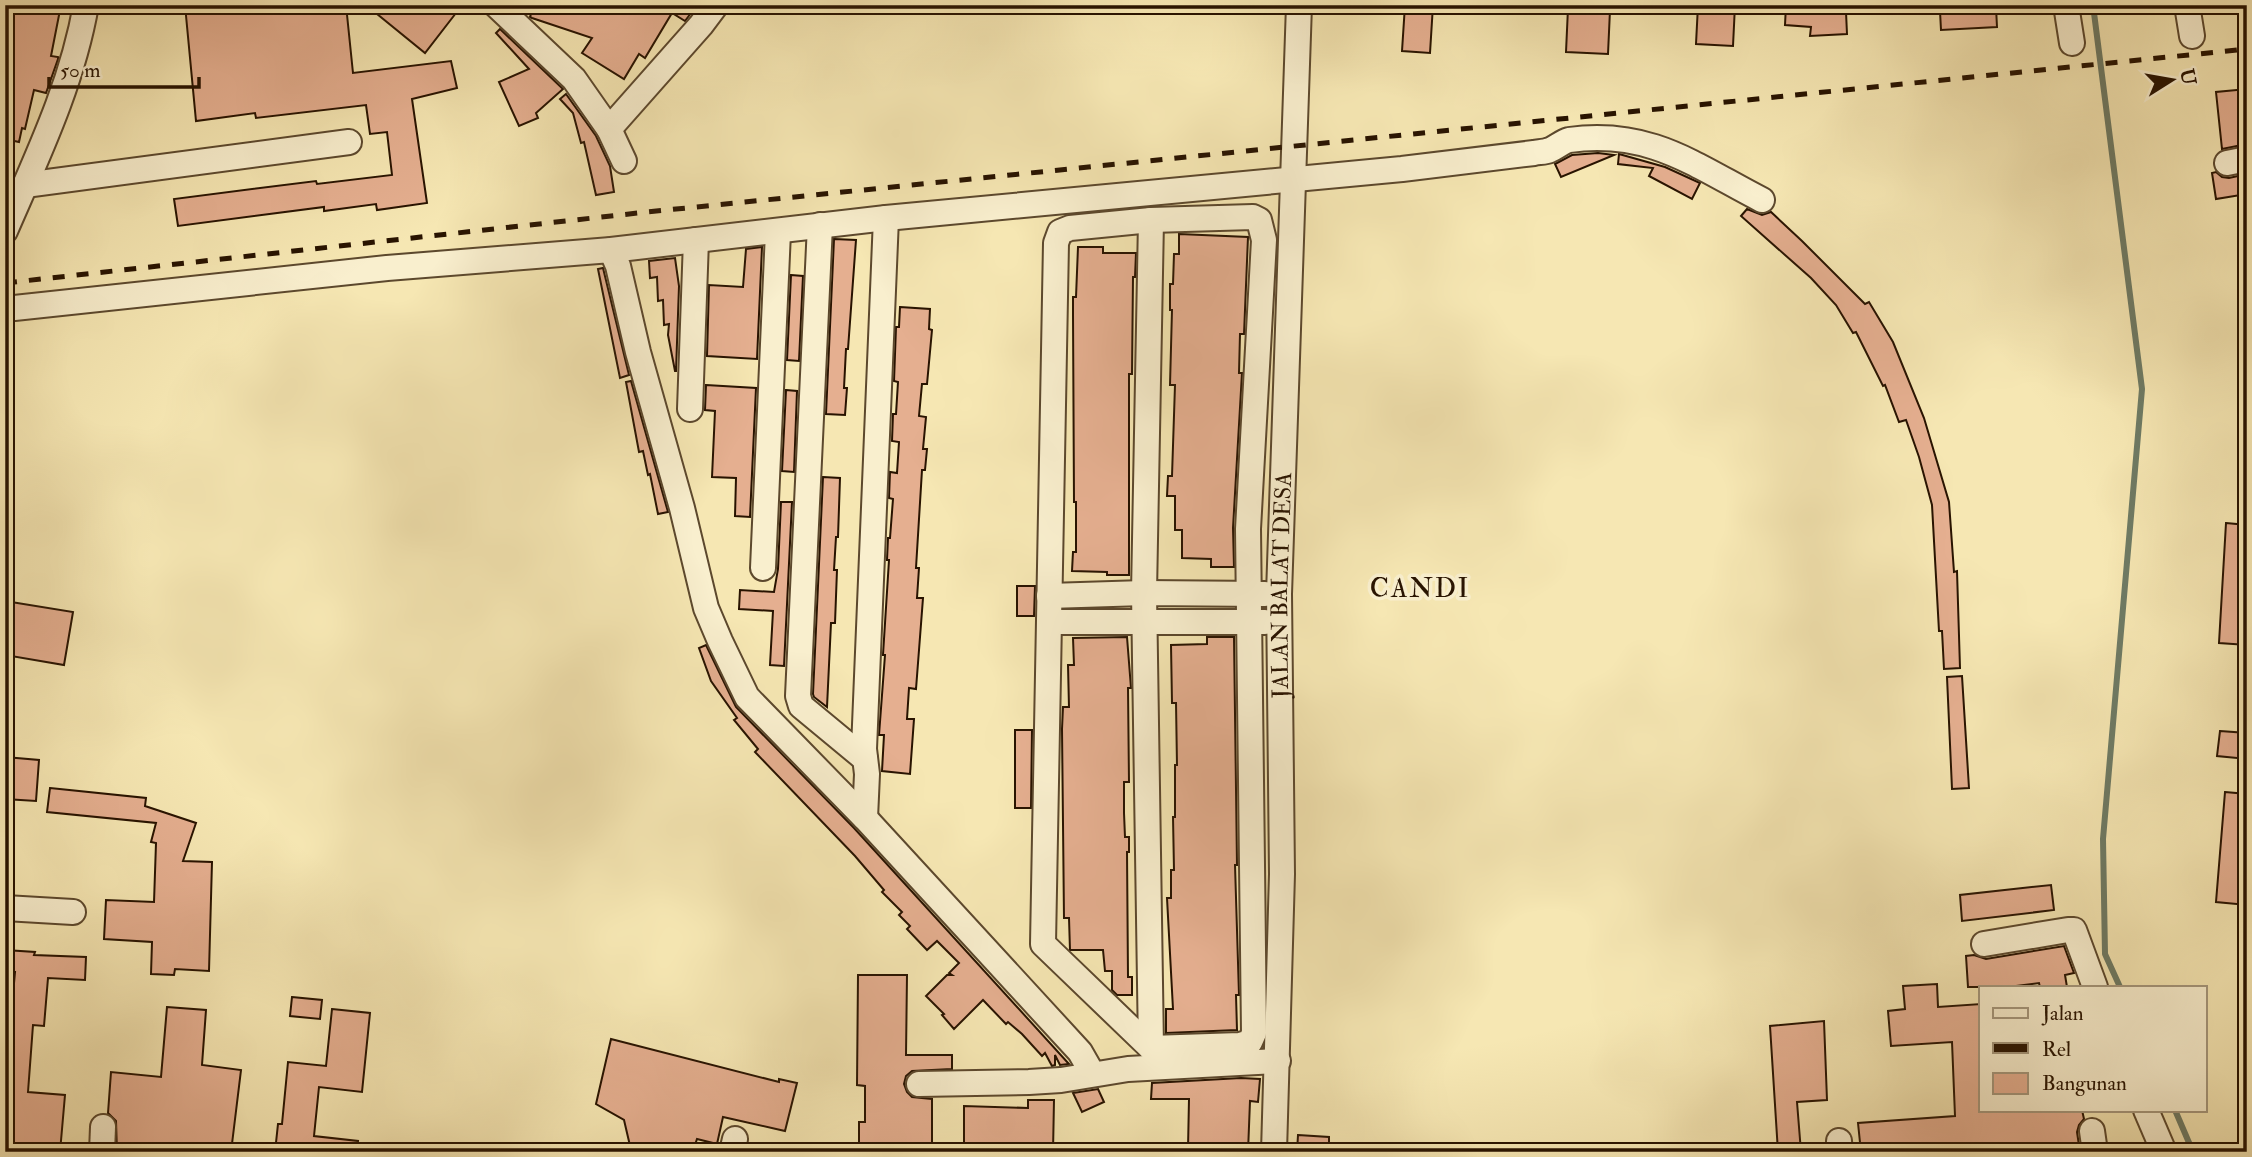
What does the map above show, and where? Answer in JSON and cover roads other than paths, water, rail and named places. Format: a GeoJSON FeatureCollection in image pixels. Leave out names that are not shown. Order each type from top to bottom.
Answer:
{"type":"FeatureCollection","features":[{"type":"Feature","properties":{"kind":"street"},"geometry":{"type":"LineString","coordinates":[[5,231],[62,99],[75,58],[86,5]]}},
{"type":"Feature","properties":{"kind":"street"},"geometry":{"type":"LineString","coordinates":[[496,5],[575,79],[616,123],[624,161]]}},
{"type":"Feature","properties":{"kind":"street"},"geometry":{"type":"LineString","coordinates":[[616,123],[716,5]]}},
{"type":"Feature","properties":{"kind":"street"},"geometry":{"type":"LineString","coordinates":[[2066,5],[2072,43]]}},
{"type":"Feature","properties":{"kind":"street"},"geometry":{"type":"LineString","coordinates":[[2187,5],[2192,36]]}},
{"type":"Feature","properties":{"kind":"street","name":"JALAN BALAT DESA"},"geometry":{"type":"LineString","coordinates":[[1275,1152],[1282,874],[1279,594],[1299,12]]}},
{"type":"Feature","properties":{"kind":"street"},"geometry":{"type":"LineString","coordinates":[[5,309],[387,268],[613,250],[886,218],[1402,169],[1534,153],[1549,150],[1565,141],[1605,136],[1636,140],[1663,148],[1762,200]]}},
{"type":"Feature","properties":{"kind":"street"},"geometry":{"type":"LineString","coordinates":[[25,185],[349,142]]}},
{"type":"Feature","properties":{"kind":"street"},"geometry":{"type":"LineString","coordinates":[[1253,217],[1259,220],[1264,240],[1248,529],[1250,593],[1252,1038],[1250,1042],[1240,1045],[1151,1048],[1043,944],[1057,238],[1060,232],[1070,228],[1151,220],[1253,217]]}},
{"type":"Feature","properties":{"kind":"street"},"geometry":{"type":"LineString","coordinates":[[866,810],[886,218]]}},
{"type":"Feature","properties":{"kind":"street"},"geometry":{"type":"LineString","coordinates":[[1151,220],[1144,593],[1151,1048]]}},
{"type":"Feature","properties":{"kind":"street"},"geometry":{"type":"LineString","coordinates":[[820,225],[798,696],[801,706],[866,767]]}},
{"type":"Feature","properties":{"kind":"street"},"geometry":{"type":"LineString","coordinates":[[763,568],[778,232]]}},
{"type":"Feature","properties":{"kind":"street"},"geometry":{"type":"LineString","coordinates":[[690,409],[696,240]]}},
{"type":"Feature","properties":{"kind":"street"},"geometry":{"type":"LineString","coordinates":[[613,250],[706,608],[747,697],[866,810],[1080,1052],[1095,1073]]}},
{"type":"Feature","properties":{"kind":"street"},"geometry":{"type":"LineString","coordinates":[[1049,596],[1144,593],[1279,594]]}},
{"type":"Feature","properties":{"kind":"street"},"geometry":{"type":"LineString","coordinates":[[1049,622],[1279,622]]}},
{"type":"Feature","properties":{"kind":"street"},"geometry":{"type":"LineString","coordinates":[[5,908],[73,912]]}},
{"type":"Feature","properties":{"kind":"street"},"geometry":{"type":"LineString","coordinates":[[1984,944],[2074,930],[2095,986]]}},
{"type":"Feature","properties":{"kind":"street"},"geometry":{"type":"LineString","coordinates":[[919,1084],[1061,1080],[1128,1069],[1278,1061]]}},
{"type":"Feature","properties":{"kind":"street"},"geometry":{"type":"LineString","coordinates":[[2147,1112],[2164,1152]]}},
{"type":"Feature","properties":{"kind":"waterway"},"geometry":{"type":"LineString","coordinates":[[2093,5],[2142,389],[2103,839],[2105,954],[2120,986]]}},
{"type":"Feature","properties":{"kind":"waterway"},"geometry":{"type":"LineString","coordinates":[[2176,1112],[2193,1152]]}},
{"type":"Feature","properties":{"kind":"railway"},"geometry":{"type":"LineString","coordinates":[[5,283],[647,212],[2247,49]]}},
{"type":"Feature","properties":{"kind":"district","name":"CANDI"},"geometry":{"type":"Point","coordinates":[1420,588]}}]}
